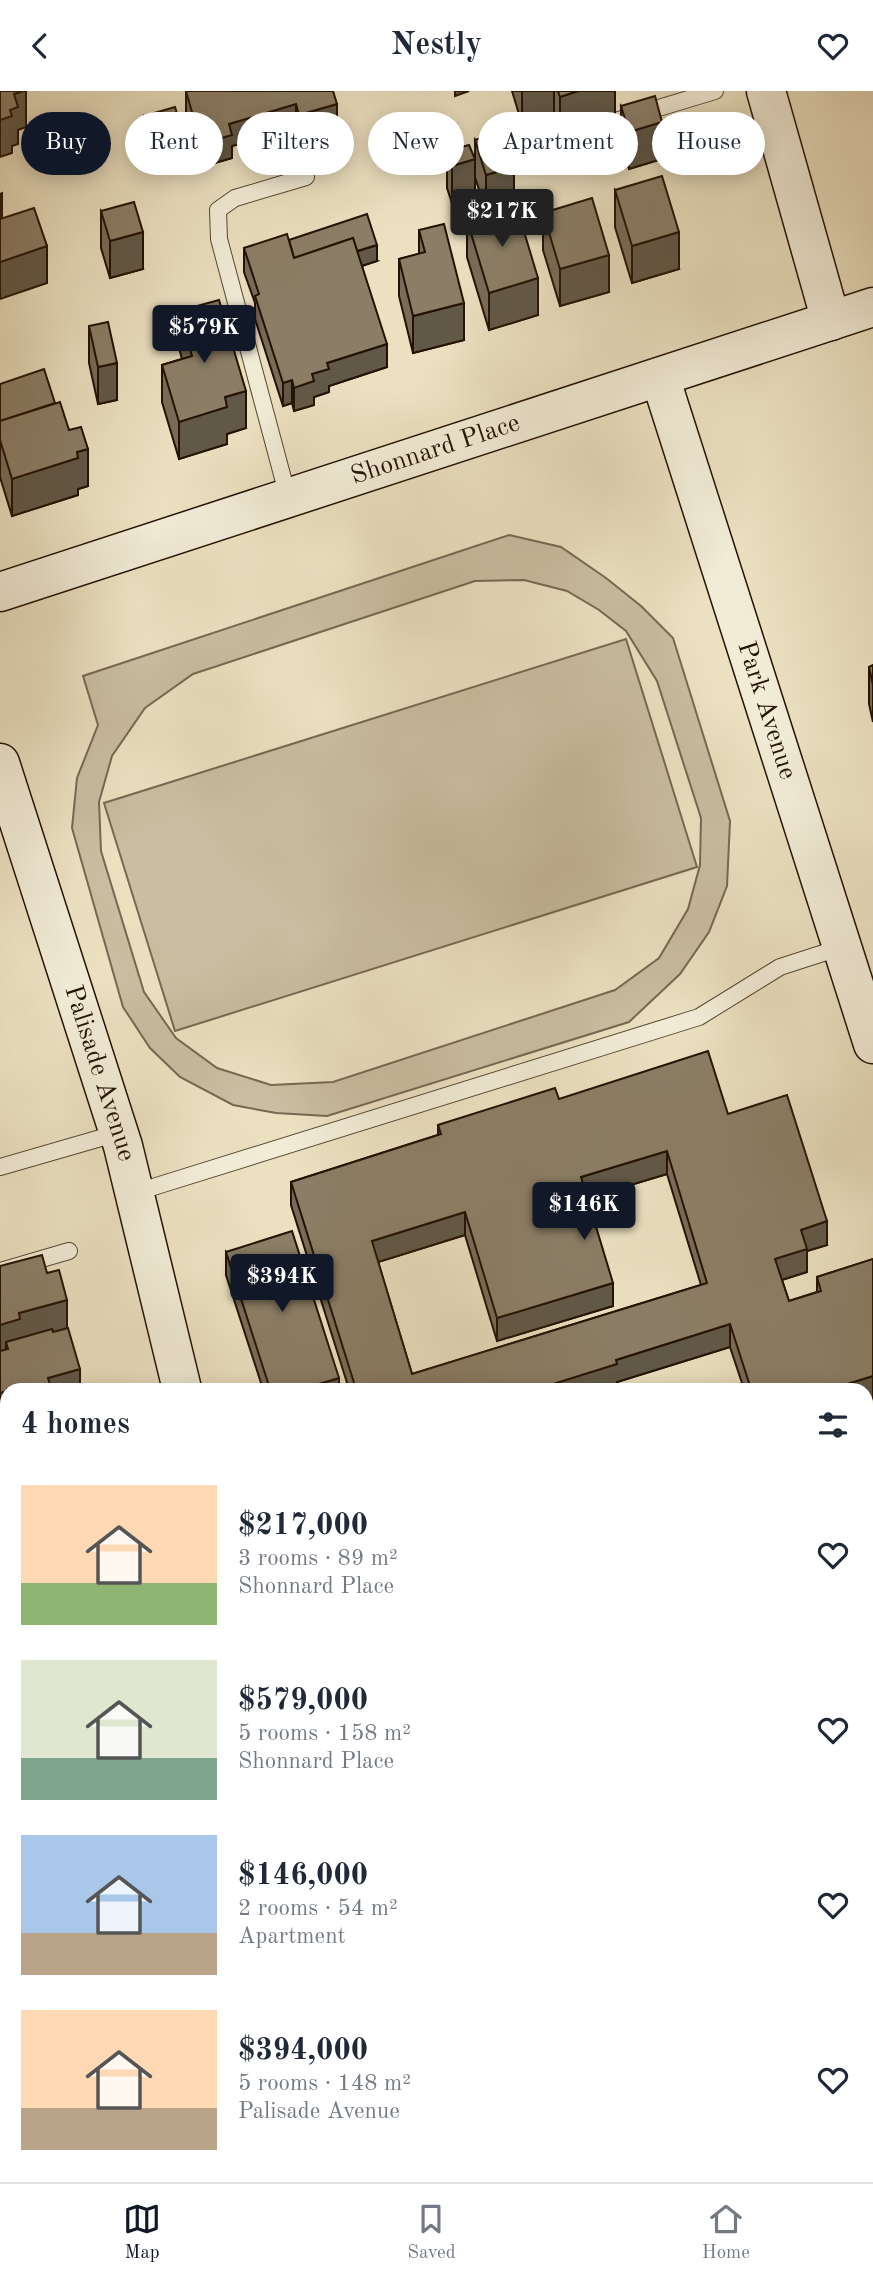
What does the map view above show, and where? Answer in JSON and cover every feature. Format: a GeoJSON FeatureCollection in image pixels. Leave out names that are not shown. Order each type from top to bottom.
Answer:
{"type":"FeatureCollection","features":[{"type":"Feature","properties":{"kind":"street"},"geometry":{"type":"LineString","coordinates":[[766,91],[831,320]]}},
{"type":"Feature","properties":{"kind":"street","name":"Shonnard Place"},"geometry":{"type":"LineString","coordinates":[[0,592],[873,307]]}},
{"type":"Feature","properties":{"kind":"street","name":"Park Avenue"},"geometry":{"type":"LineString","coordinates":[[660,377],[873,1044]]}},
{"type":"Feature","properties":{"kind":"street","name":"Palisade Avenue"},"geometry":{"type":"LineString","coordinates":[[0,763],[118,1133],[181,1383]]}},
{"type":"Feature","properties":{"kind":"lane"},"geometry":{"type":"LineString","coordinates":[[470,165],[715,91]]}},
{"type":"Feature","properties":{"kind":"lane"},"geometry":{"type":"LineString","coordinates":[[288,498],[219,239],[218,210],[234,198],[306,177]]}},
{"type":"Feature","properties":{"kind":"lane"},"geometry":{"type":"LineString","coordinates":[[134,1193],[699,1017],[780,967],[842,947]]}},
{"type":"Feature","properties":{"kind":"lane"},"geometry":{"type":"LineString","coordinates":[[0,1167],[118,1133]]}},
{"type":"Feature","properties":{"kind":"lane"},"geometry":{"type":"LineString","coordinates":[[0,1271],[69,1251]]}},
{"type":"Feature","properties":{"kind":"shaded area"},"geometry":{"type":"Polygon","coordinates":[[[509,535],[561,547],[641,606],[673,638],[730,821],[727,886],[709,932],[680,974],[629,1022],[327,1116],[276,1113],[233,1105],[180,1077],[150,1048],[123,1007],[72,828],[77,778],[98,725],[83,676],[509,535]],[[524,580],[475,581],[193,674],[145,708],[112,756],[99,802],[101,851],[144,992],[176,1038],[217,1068],[271,1085],[333,1082],[615,990],[659,958],[688,909],[700,865],[701,818],[657,681],[626,631],[599,610],[567,591],[524,580]]]}},
{"type":"Feature","properties":{"kind":"shaded area"},"geometry":{"type":"Polygon","coordinates":[[[626,639],[697,867],[175,1031],[104,803],[626,639]]]}},
{"type":"Feature","properties":{"kind":"building"},"geometry":{"type":"Polygon","coordinates":[[[0,91],[23,91],[14,94],[18,107],[10,110],[12,116],[0,120],[0,91]]]}},
{"type":"Feature","properties":{"kind":"building"},"geometry":{"type":"Polygon","coordinates":[[[186,91],[333,91],[337,104],[309,112],[298,112],[296,104],[269,112],[237,112],[237,122],[229,124],[232,135],[223,138],[223,112],[192,112],[186,91]]]}},
{"type":"Feature","properties":{"kind":"building"},"geometry":{"type":"Polygon","coordinates":[[[558,91],[578,91],[560,97],[558,91]]]}},
{"type":"Feature","properties":{"kind":"building"},"geometry":{"type":"Polygon","coordinates":[[[655,96],[659,112],[652,112],[652,125],[638,129],[638,112],[623,112],[621,106],[655,96]]]}},
{"type":"Feature","properties":{"kind":"building"},"geometry":{"type":"Polygon","coordinates":[[[175,107],[176,112],[158,112],[175,107]]]}},
{"type":"Feature","properties":{"kind":"building"},"geometry":{"type":"Polygon","coordinates":[[[469,145],[475,159],[464,162],[464,146],[469,145]]]}},
{"type":"Feature","properties":{"kind":"building"},"geometry":{"type":"Polygon","coordinates":[[[662,176],[679,232],[632,246],[615,190],[662,176]]]}},
{"type":"Feature","properties":{"kind":"building"},"geometry":{"type":"Polygon","coordinates":[[[592,198],[609,255],[560,269],[543,213],[592,198]]]}},
{"type":"Feature","properties":{"kind":"building"},"geometry":{"type":"Polygon","coordinates":[[[134,202],[143,232],[110,241],[101,211],[134,202]]]}},
{"type":"Feature","properties":{"kind":"building"},"geometry":{"type":"Polygon","coordinates":[[[516,205],[538,278],[489,293],[467,220],[516,205]]]}},
{"type":"Feature","properties":{"kind":"building"},"geometry":{"type":"Polygon","coordinates":[[[34,208],[47,246],[0,262],[0,219],[34,208]]]}},
{"type":"Feature","properties":{"kind":"building"},"geometry":{"type":"Polygon","coordinates":[[[367,214],[377,245],[357,251],[353,238],[294,258],[289,240],[367,214]]]}},
{"type":"Feature","properties":{"kind":"building"},"geometry":{"type":"Polygon","coordinates":[[[444,224],[464,303],[413,316],[399,259],[425,252],[419,230],[444,224]]]}},
{"type":"Feature","properties":{"kind":"building"},"geometry":{"type":"Polygon","coordinates":[[[287,234],[294,258],[353,238],[387,344],[327,363],[329,369],[312,374],[314,381],[294,388],[292,380],[283,383],[255,296],[259,294],[244,248],[287,234]]]}},
{"type":"Feature","properties":{"kind":"building"},"geometry":{"type":"Polygon","coordinates":[[[219,300],[246,391],[225,397],[227,407],[179,422],[162,365],[192,356],[179,311],[219,300]]]}},
{"type":"Feature","properties":{"kind":"building"},"geometry":{"type":"Polygon","coordinates":[[[108,322],[117,363],[98,367],[89,326],[108,322]]]}},
{"type":"Feature","properties":{"kind":"building"},"geometry":{"type":"Polygon","coordinates":[[[44,369],[55,403],[0,421],[0,384],[44,369]]]}},
{"type":"Feature","properties":{"kind":"building"},"geometry":{"type":"Polygon","coordinates":[[[60,402],[69,430],[81,427],[88,449],[77,452],[78,458],[12,479],[0,440],[0,421],[60,402]]]}},
{"type":"Feature","properties":{"kind":"building"},"geometry":{"type":"Polygon","coordinates":[[[873,665],[873,685],[869,667],[873,665]]]}},
{"type":"Feature","properties":{"kind":"building"},"geometry":{"type":"Polygon","coordinates":[[[708,1051],[728,1114],[787,1095],[827,1221],[801,1230],[807,1249],[775,1259],[789,1301],[821,1291],[817,1277],[873,1259],[873,1376],[850,1383],[749,1383],[730,1324],[616,1360],[617,1364],[556,1383],[354,1383],[291,1182],[441,1134],[438,1125],[555,1088],[559,1099],[708,1051]],[[667,1151],[581,1177],[613,1283],[497,1318],[465,1212],[372,1241],[412,1374],[707,1283],[667,1151]]]}},
{"type":"Feature","properties":{"kind":"building"},"geometry":{"type":"Polygon","coordinates":[[[292,1231],[339,1378],[322,1383],[268,1383],[226,1252],[292,1231]]]}},
{"type":"Feature","properties":{"kind":"building"},"geometry":{"type":"Polygon","coordinates":[[[42,1255],[47,1273],[59,1270],[67,1300],[19,1313],[20,1319],[0,1325],[0,1266],[42,1255]]]}},
{"type":"Feature","properties":{"kind":"building"},"geometry":{"type":"Polygon","coordinates":[[[68,1328],[80,1369],[48,1378],[49,1383],[0,1383],[0,1351],[8,1349],[6,1342],[52,1329],[53,1332],[68,1328]]]}}]}
